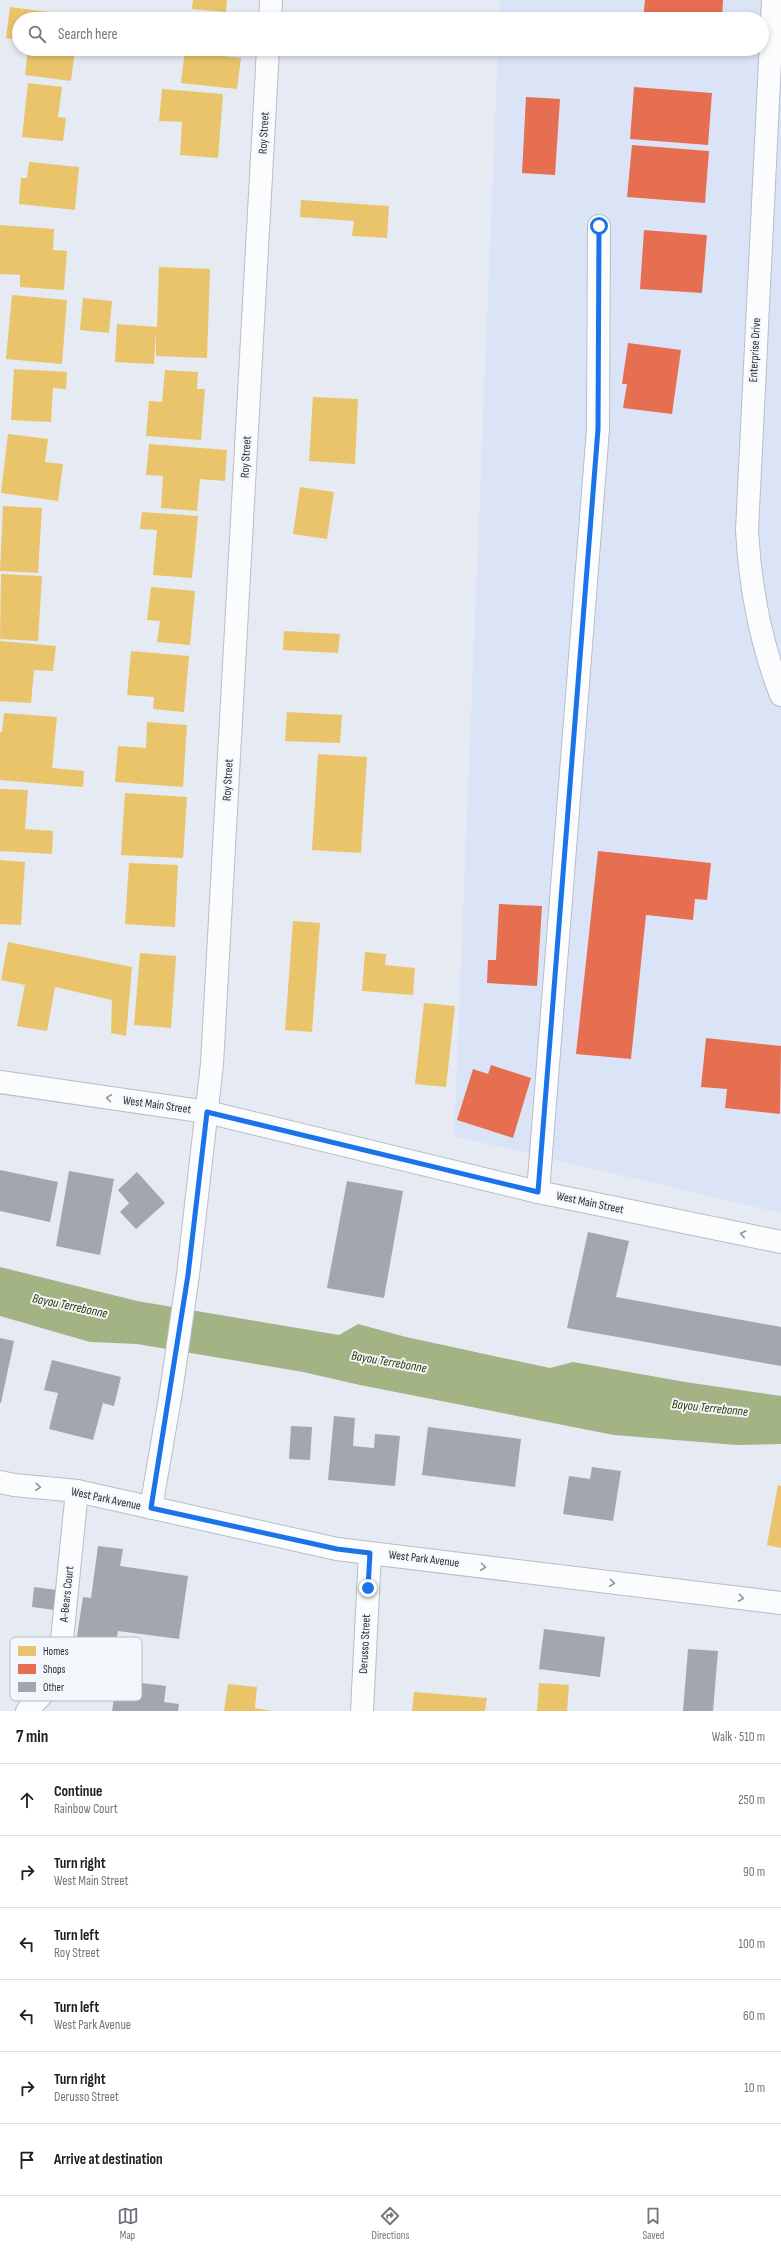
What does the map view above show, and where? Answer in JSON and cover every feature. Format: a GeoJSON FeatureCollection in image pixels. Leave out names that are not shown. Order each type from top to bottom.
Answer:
{"type":"FeatureCollection","features":[{"type":"Feature","properties":{"kind":"street"},"geometry":{"type":"LineString","coordinates":[[270,12],[271,0]]}},
{"type":"Feature","properties":{"kind":"street","name":"Enterprise Drive"},"geometry":{"type":"LineString","coordinates":[[773,0],[747,530],[753,598],[761,635],[781,695]]}},
{"type":"Feature","properties":{"kind":"street","name":"Roy Street"},"geometry":{"type":"LineString","coordinates":[[151,1508],[171,1392],[188,1275],[213,1056],[268,56]]}},
{"type":"Feature","properties":{"kind":"street"},"geometry":{"type":"LineString","coordinates":[[538,1192],[598,429],[599,226]]}},
{"type":"Feature","properties":{"kind":"street","name":"West Main Street"},"geometry":{"type":"LineString","coordinates":[[0,1082],[207,1112],[538,1192],[781,1242]]}},
{"type":"Feature","properties":{"kind":"street","name":"West Park Avenue"},"geometry":{"type":"LineString","coordinates":[[0,1482],[14,1485],[77,1491],[337,1549],[781,1603]]}},
{"type":"Feature","properties":{"kind":"street","name":"A-Bears Court"},"geometry":{"type":"LineString","coordinates":[[62,1637],[77,1491]]}},
{"type":"Feature","properties":{"kind":"street","name":"Derusso Street"},"geometry":{"type":"LineString","coordinates":[[362,1711],[370,1553]]}},
{"type":"Feature","properties":{"kind":"street","name":"A-Bears Court"},"geometry":{"type":"LineString","coordinates":[[27,1711],[36,1701]]}},
{"type":"Feature","properties":{"kind":"shaded area"},"geometry":{"type":"Polygon","coordinates":[[[500,0],[781,0],[781,1213],[454,1136],[498,56],[769,56],[769,12],[500,12],[500,0]]]}},
{"type":"Feature","properties":{"kind":"water","name":"Bayou Terrebonne"},"geometry":{"type":"Polygon","coordinates":[[[0,1267],[137,1301],[339,1335],[358,1324],[406,1337],[550,1368],[573,1362],[685,1382],[781,1396],[781,1444],[737,1445],[614,1435],[360,1385],[303,1372],[137,1344],[90,1342],[0,1316],[0,1267]]]}},
{"type":"Feature","properties":{"kind":"building: Homes"},"geometry":{"type":"Polygon","coordinates":[[[193,0],[227,0],[226,12],[192,9],[193,0]]]}},
{"type":"Feature","properties":{"kind":"building: Homes"},"geometry":{"type":"Polygon","coordinates":[[[10,7],[49,12],[12,12],[12,39],[6,38],[10,7]]]}},
{"type":"Feature","properties":{"kind":"building: Homes"},"geometry":{"type":"Polygon","coordinates":[[[27,56],[74,56],[71,81],[25,75],[27,56]]]}},
{"type":"Feature","properties":{"kind":"building: Homes"},"geometry":{"type":"Polygon","coordinates":[[[184,56],[222,56],[241,58],[237,89],[181,83],[184,56]]]}},
{"type":"Feature","properties":{"kind":"building: Homes"},"geometry":{"type":"Polygon","coordinates":[[[28,83],[62,87],[58,117],[66,118],[63,141],[22,137],[28,83]]]}},
{"type":"Feature","properties":{"kind":"building: Homes"},"geometry":{"type":"Polygon","coordinates":[[[162,89],[223,94],[218,158],[180,155],[182,122],[159,121],[162,89]]]}},
{"type":"Feature","properties":{"kind":"building: Homes"},"geometry":{"type":"Polygon","coordinates":[[[29,162],[79,167],[75,210],[19,204],[21,178],[27,178],[29,162]]]}},
{"type":"Feature","properties":{"kind":"building: Homes"},"geometry":{"type":"Polygon","coordinates":[[[301,200],[389,206],[387,238],[352,236],[354,221],[300,217],[301,200]]]}},
{"type":"Feature","properties":{"kind":"building: Homes"},"geometry":{"type":"Polygon","coordinates":[[[0,225],[54,229],[53,250],[67,251],[64,290],[20,287],[20,275],[0,274],[0,225]]]}},
{"type":"Feature","properties":{"kind":"building: Homes"},"geometry":{"type":"Polygon","coordinates":[[[159,267],[210,269],[207,358],[156,356],[156,331],[154,364],[115,362],[117,324],[157,327],[159,267]]]}},
{"type":"Feature","properties":{"kind":"building: Homes"},"geometry":{"type":"Polygon","coordinates":[[[12,295],[67,300],[62,364],[6,359],[12,295]]]}},
{"type":"Feature","properties":{"kind":"building: Homes"},"geometry":{"type":"Polygon","coordinates":[[[83,298],[112,301],[109,333],[80,330],[83,298]]]}},
{"type":"Feature","properties":{"kind":"building: Homes"},"geometry":{"type":"Polygon","coordinates":[[[14,369],[67,372],[66,389],[53,388],[51,422],[11,420],[14,369]]]}},
{"type":"Feature","properties":{"kind":"building: Homes"},"geometry":{"type":"Polygon","coordinates":[[[165,370],[198,372],[197,389],[205,389],[201,440],[146,436],[149,401],[162,402],[165,370]]]}},
{"type":"Feature","properties":{"kind":"building: Homes"},"geometry":{"type":"Polygon","coordinates":[[[313,397],[358,399],[355,464],[309,461],[313,397]]]}},
{"type":"Feature","properties":{"kind":"building: Homes"},"geometry":{"type":"Polygon","coordinates":[[[8,434],[48,439],[45,462],[63,464],[58,501],[1,493],[8,434]]]}},
{"type":"Feature","properties":{"kind":"building: Homes"},"geometry":{"type":"Polygon","coordinates":[[[149,444],[227,450],[225,481],[200,479],[197,511],[161,508],[163,476],[146,475],[149,444]]]}},
{"type":"Feature","properties":{"kind":"building: Homes"},"geometry":{"type":"Polygon","coordinates":[[[300,487],[334,492],[327,539],[293,534],[300,487]]]}},
{"type":"Feature","properties":{"kind":"building: Homes"},"geometry":{"type":"Polygon","coordinates":[[[3,506],[42,508],[38,573],[0,571],[3,506]]]}},
{"type":"Feature","properties":{"kind":"building: Homes"},"geometry":{"type":"Polygon","coordinates":[[[142,512],[198,516],[192,578],[153,575],[157,530],[140,529],[142,512]]]}},
{"type":"Feature","properties":{"kind":"building: Homes"},"geometry":{"type":"Polygon","coordinates":[[[1,574],[42,576],[38,641],[0,639],[1,574]]]}},
{"type":"Feature","properties":{"kind":"building: Homes"},"geometry":{"type":"Polygon","coordinates":[[[151,587],[195,591],[190,645],[157,642],[160,621],[147,620],[151,587]]]}},
{"type":"Feature","properties":{"kind":"building: Homes"},"geometry":{"type":"Polygon","coordinates":[[[284,631],[340,634],[338,653],[283,650],[284,631]]]}},
{"type":"Feature","properties":{"kind":"building: Homes"},"geometry":{"type":"Polygon","coordinates":[[[0,641],[56,646],[53,671],[34,670],[31,703],[0,701],[0,641]]]}},
{"type":"Feature","properties":{"kind":"building: Homes"},"geometry":{"type":"Polygon","coordinates":[[[131,651],[189,656],[184,712],[153,709],[154,697],[127,695],[131,651]]]}},
{"type":"Feature","properties":{"kind":"building: Homes"},"geometry":{"type":"Polygon","coordinates":[[[287,712],[342,715],[340,743],[285,741],[287,712]]]}},
{"type":"Feature","properties":{"kind":"building: Homes"},"geometry":{"type":"Polygon","coordinates":[[[4,713],[57,717],[52,768],[84,771],[83,787],[0,780],[0,732],[2,732],[4,713]]]}},
{"type":"Feature","properties":{"kind":"building: Homes"},"geometry":{"type":"Polygon","coordinates":[[[147,722],[187,725],[183,787],[115,782],[118,746],[146,748],[147,722]]]}},
{"type":"Feature","properties":{"kind":"building: Homes"},"geometry":{"type":"Polygon","coordinates":[[[318,754],[367,757],[361,853],[312,850],[318,754]]]}},
{"type":"Feature","properties":{"kind":"building: Homes"},"geometry":{"type":"Polygon","coordinates":[[[0,789],[28,790],[25,829],[53,831],[52,854],[0,851],[0,789]]]}},
{"type":"Feature","properties":{"kind":"building: Homes"},"geometry":{"type":"Polygon","coordinates":[[[125,793],[187,797],[183,858],[121,855],[125,793]]]}},
{"type":"Feature","properties":{"kind":"building: Homes"},"geometry":{"type":"Polygon","coordinates":[[[0,860],[25,862],[21,925],[0,924],[0,860]]]}},
{"type":"Feature","properties":{"kind":"building: Homes"},"geometry":{"type":"Polygon","coordinates":[[[129,863],[178,865],[175,927],[125,924],[129,863]]]}},
{"type":"Feature","properties":{"kind":"building: Homes"},"geometry":{"type":"Polygon","coordinates":[[[293,921],[320,923],[312,1032],[285,1030],[293,921]]]}},
{"type":"Feature","properties":{"kind":"building: Homes"},"geometry":{"type":"Polygon","coordinates":[[[8,942],[132,967],[126,1036],[111,1033],[112,1000],[55,987],[47,1031],[17,1026],[25,985],[1,980],[8,942]]]}},
{"type":"Feature","properties":{"kind":"building: Homes"},"geometry":{"type":"Polygon","coordinates":[[[365,952],[386,954],[385,965],[415,968],[413,995],[362,991],[365,952]]]}},
{"type":"Feature","properties":{"kind":"building: Homes"},"geometry":{"type":"Polygon","coordinates":[[[140,953],[176,956],[171,1028],[134,1025],[140,953]]]}},
{"type":"Feature","properties":{"kind":"building: Homes"},"geometry":{"type":"Polygon","coordinates":[[[424,1003],[455,1006],[446,1087],[415,1084],[424,1003]]]}},
{"type":"Feature","properties":{"kind":"building: Homes"},"geometry":{"type":"Polygon","coordinates":[[[778,1485],[781,1486],[781,1548],[767,1545],[778,1485]]]}},
{"type":"Feature","properties":{"kind":"building: Homes"},"geometry":{"type":"Polygon","coordinates":[[[539,1683],[569,1685],[567,1711],[537,1711],[539,1683]]]}},
{"type":"Feature","properties":{"kind":"building: Homes"},"geometry":{"type":"Polygon","coordinates":[[[228,1684],[257,1687],[255,1708],[273,1711],[224,1711],[228,1684]]]}},
{"type":"Feature","properties":{"kind":"building: Homes"},"geometry":{"type":"Polygon","coordinates":[[[414,1692],[487,1698],[485,1711],[412,1711],[414,1692]]]}},
{"type":"Feature","properties":{"kind":"building: Shops"},"geometry":{"type":"Polygon","coordinates":[[[645,0],[723,0],[722,12],[644,12],[645,0]]]}},
{"type":"Feature","properties":{"kind":"building: Shops"},"geometry":{"type":"Polygon","coordinates":[[[634,87],[712,93],[708,145],[630,139],[634,87]]]}},
{"type":"Feature","properties":{"kind":"building: Shops"},"geometry":{"type":"Polygon","coordinates":[[[526,97],[560,99],[555,175],[522,173],[526,97]]]}},
{"type":"Feature","properties":{"kind":"building: Shops"},"geometry":{"type":"Polygon","coordinates":[[[632,145],[709,151],[705,203],[627,197],[632,145]]]}},
{"type":"Feature","properties":{"kind":"building: Shops"},"geometry":{"type":"Polygon","coordinates":[[[644,230],[707,235],[702,293],[640,289],[644,230]]]}},
{"type":"Feature","properties":{"kind":"building: Shops"},"geometry":{"type":"Polygon","coordinates":[[[628,343],[681,350],[672,414],[623,408],[627,384],[622,384],[628,343]]]}},
{"type":"Feature","properties":{"kind":"building: Shops"},"geometry":{"type":"Polygon","coordinates":[[[598,851],[711,863],[707,900],[695,899],[693,920],[646,915],[631,1059],[576,1054],[598,851]]]}},
{"type":"Feature","properties":{"kind":"building: Shops"},"geometry":{"type":"Polygon","coordinates":[[[499,904],[542,906],[537,986],[487,983],[488,960],[496,960],[499,904]]]}},
{"type":"Feature","properties":{"kind":"building: Shops"},"geometry":{"type":"Polygon","coordinates":[[[706,1038],[781,1046],[780,1114],[725,1108],[727,1089],[701,1087],[706,1038]]]}},
{"type":"Feature","properties":{"kind":"building: Shops"},"geometry":{"type":"Polygon","coordinates":[[[491,1065],[531,1078],[513,1138],[457,1120],[473,1069],[488,1074],[491,1065]]]}},
{"type":"Feature","properties":{"kind":"building: Other"},"geometry":{"type":"Polygon","coordinates":[[[0,1170],[58,1182],[50,1222],[0,1211],[0,1170]]]}},
{"type":"Feature","properties":{"kind":"building: Other"},"geometry":{"type":"Polygon","coordinates":[[[69,1171],[114,1179],[100,1255],[56,1246],[69,1171]]]}},
{"type":"Feature","properties":{"kind":"building: Other"},"geometry":{"type":"Polygon","coordinates":[[[137,1172],[165,1203],[136,1229],[120,1212],[129,1203],[118,1190],[137,1172]]]}},
{"type":"Feature","properties":{"kind":"building: Other"},"geometry":{"type":"Polygon","coordinates":[[[347,1181],[403,1191],[384,1298],[327,1288],[347,1181]]]}},
{"type":"Feature","properties":{"kind":"building: Other"},"geometry":{"type":"Polygon","coordinates":[[[588,1232],[629,1241],[616,1297],[781,1327],[781,1366],[567,1328],[588,1232]]]}},
{"type":"Feature","properties":{"kind":"building: Other"},"geometry":{"type":"Polygon","coordinates":[[[0,1338],[14,1341],[1,1403],[0,1403],[0,1338]]]}},
{"type":"Feature","properties":{"kind":"building: Other"},"geometry":{"type":"Polygon","coordinates":[[[52,1360],[121,1377],[114,1406],[103,1403],[93,1440],[49,1429],[58,1393],[44,1390],[52,1360]]]}},
{"type":"Feature","properties":{"kind":"building: Other"},"geometry":{"type":"Polygon","coordinates":[[[334,1416],[355,1418],[353,1446],[374,1448],[375,1434],[400,1436],[395,1486],[328,1480],[334,1416]]]}},
{"type":"Feature","properties":{"kind":"building: Other"},"geometry":{"type":"Polygon","coordinates":[[[291,1426],[312,1427],[310,1460],[289,1459],[291,1426]]]}},
{"type":"Feature","properties":{"kind":"building: Other"},"geometry":{"type":"Polygon","coordinates":[[[428,1427],[521,1439],[515,1487],[422,1475],[428,1427]]]}},
{"type":"Feature","properties":{"kind":"building: Other"},"geometry":{"type":"Polygon","coordinates":[[[592,1467],[621,1471],[613,1521],[563,1514],[569,1476],[590,1479],[592,1467]]]}},
{"type":"Feature","properties":{"kind":"building: Other"},"geometry":{"type":"Polygon","coordinates":[[[98,1546],[123,1549],[120,1566],[188,1576],[179,1639],[118,1631],[117,1637],[77,1637],[83,1597],[91,1598],[98,1546]]]}},
{"type":"Feature","properties":{"kind":"building: Other"},"geometry":{"type":"Polygon","coordinates":[[[34,1587],[57,1590],[55,1610],[32,1607],[34,1587]]]}},
{"type":"Feature","properties":{"kind":"building: Other"},"geometry":{"type":"Polygon","coordinates":[[[544,1629],[605,1637],[600,1677],[539,1669],[544,1629]]]}},
{"type":"Feature","properties":{"kind":"building: Other"},"geometry":{"type":"Polygon","coordinates":[[[688,1649],[718,1651],[713,1711],[683,1711],[688,1649]]]}},
{"type":"Feature","properties":{"kind":"building: Other"},"geometry":{"type":"Polygon","coordinates":[[[142,1683],[166,1686],[164,1702],[179,1704],[178,1711],[112,1711],[114,1701],[142,1701],[142,1683]]]}},
{"type":"Feature","properties":{"kind":"route"},"geometry":{"type":"LineString","coordinates":[[368,1588],[370,1553],[337,1549],[151,1508],[171,1392],[188,1275],[207,1112],[538,1192],[598,429],[599,226]]}}]}
